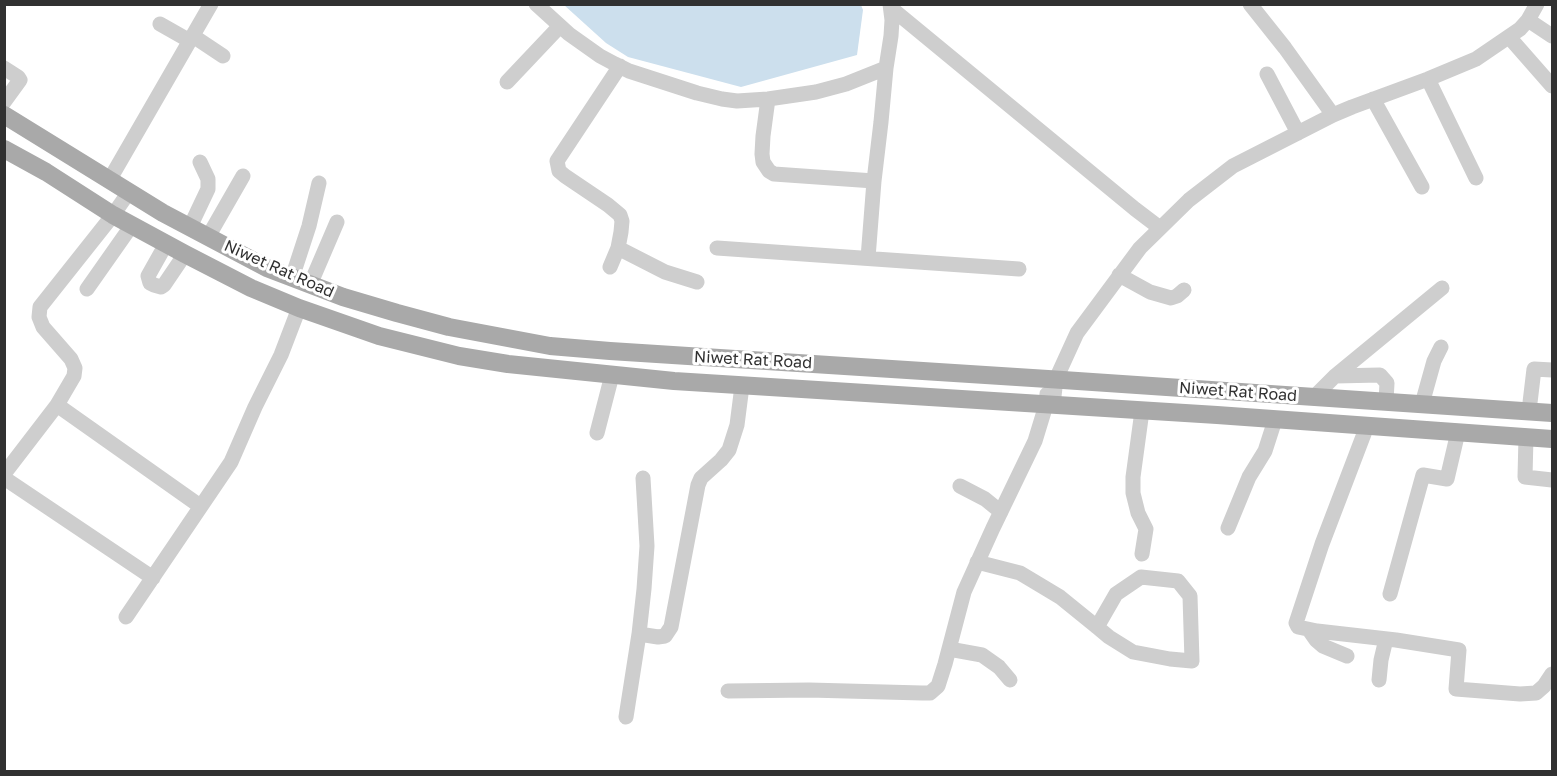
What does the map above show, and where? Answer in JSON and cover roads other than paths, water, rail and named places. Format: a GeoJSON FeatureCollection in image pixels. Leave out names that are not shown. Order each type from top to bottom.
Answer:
{"type":"FeatureCollection","features":[{"type":"Feature","properties":{"kind":"main road","name":"Niwet Rat Road"},"geometry":{"type":"LineString","coordinates":[[4,115],[129,192],[267,268],[343,297],[449,327],[550,345],[641,354],[1552,413]]}},
{"type":"Feature","properties":{"kind":"main road","name":"Niwet Rat Road"},"geometry":{"type":"LineString","coordinates":[[4,149],[46,172],[113,215],[251,288],[299,308],[380,336],[450,354],[508,364],[674,381],[1217,415],[1552,439]]}},
{"type":"Feature","properties":{"kind":"street"},"geometry":{"type":"LineString","coordinates":[[110,179],[211,4]]}},
{"type":"Feature","properties":{"kind":"street"},"geometry":{"type":"LineString","coordinates":[[536,4],[560,27],[600,56],[620,66],[697,93],[722,99],[737,101],[768,99],[816,92],[846,84],[886,68]]}},
{"type":"Feature","properties":{"kind":"street"},"geometry":{"type":"LineString","coordinates":[[1250,4],[1285,48],[1333,116]]}},
{"type":"Feature","properties":{"kind":"street"},"geometry":{"type":"LineString","coordinates":[[728,691],[809,690],[930,693],[938,686],[964,592],[1035,441],[1049,405],[1052,379],[1077,333],[1140,248],[1189,200],[1233,166],[1333,116],[1476,58],[1520,29],[1537,4]]}},
{"type":"Feature","properties":{"kind":"street"},"geometry":{"type":"LineString","coordinates":[[868,258],[874,181],[891,36],[890,6]]}},
{"type":"Feature","properties":{"kind":"street"},"geometry":{"type":"LineString","coordinates":[[890,6],[1160,228]]}},
{"type":"Feature","properties":{"kind":"street"},"geometry":{"type":"LineString","coordinates":[[1528,20],[1552,36]]}},
{"type":"Feature","properties":{"kind":"street"},"geometry":{"type":"LineString","coordinates":[[160,24],[223,56]]}},
{"type":"Feature","properties":{"kind":"street"},"geometry":{"type":"LineString","coordinates":[[507,82],[560,27]]}},
{"type":"Feature","properties":{"kind":"street"},"geometry":{"type":"LineString","coordinates":[[1509,37],[1552,86]]}},
{"type":"Feature","properties":{"kind":"street"},"geometry":{"type":"LineString","coordinates":[[610,267],[618,248],[622,221],[620,215],[559,171],[556,161],[620,66]]}},
{"type":"Feature","properties":{"kind":"street"},"geometry":{"type":"LineString","coordinates":[[4,68],[20,80],[4,102]]}},
{"type":"Feature","properties":{"kind":"street"},"geometry":{"type":"LineString","coordinates":[[1267,74],[1298,133]]}},
{"type":"Feature","properties":{"kind":"street"},"geometry":{"type":"LineString","coordinates":[[1428,79],[1476,178]]}},
{"type":"Feature","properties":{"kind":"street"},"geometry":{"type":"LineString","coordinates":[[768,99],[762,154],[763,162],[769,171],[774,174],[874,181]]}},
{"type":"Feature","properties":{"kind":"street"},"geometry":{"type":"LineString","coordinates":[[1373,99],[1422,187]]}},
{"type":"Feature","properties":{"kind":"street"},"geometry":{"type":"LineString","coordinates":[[190,227],[208,189],[208,178],[200,162]]}},
{"type":"Feature","properties":{"kind":"street"},"geometry":{"type":"LineString","coordinates":[[208,237],[243,176]]}},
{"type":"Feature","properties":{"kind":"street"},"geometry":{"type":"LineString","coordinates":[[292,278],[309,226],[319,183]]}},
{"type":"Feature","properties":{"kind":"street"},"geometry":{"type":"LineString","coordinates":[[129,192],[40,307],[39,317],[43,327],[71,359],[75,368],[74,376],[57,405],[4,476],[153,578]]}},
{"type":"Feature","properties":{"kind":"street"},"geometry":{"type":"LineString","coordinates":[[310,285],[337,222]]}},
{"type":"Feature","properties":{"kind":"street"},"geometry":{"type":"LineString","coordinates":[[87,289],[132,225]]}},
{"type":"Feature","properties":{"kind":"street"},"geometry":{"type":"LineString","coordinates":[[166,244],[148,276],[150,283],[161,287],[164,285],[185,254]]}},
{"type":"Feature","properties":{"kind":"street"},"geometry":{"type":"LineString","coordinates":[[618,248],[666,272],[697,282]]}},
{"type":"Feature","properties":{"kind":"street"},"geometry":{"type":"LineString","coordinates":[[717,248],[1019,269]]}},
{"type":"Feature","properties":{"kind":"street"},"geometry":{"type":"LineString","coordinates":[[1119,275],[1150,292],[1171,298],[1184,290]]}},
{"type":"Feature","properties":{"kind":"street"},"geometry":{"type":"LineString","coordinates":[[1314,396],[1442,288]]}},
{"type":"Feature","properties":{"kind":"street"},"geometry":{"type":"LineString","coordinates":[[126,617],[231,462],[281,355],[299,308]]}},
{"type":"Feature","properties":{"kind":"street"},"geometry":{"type":"LineString","coordinates":[[1422,404],[1434,361],[1441,347]]}},
{"type":"Feature","properties":{"kind":"street"},"geometry":{"type":"LineString","coordinates":[[1529,411],[1534,369],[1552,370]]}},
{"type":"Feature","properties":{"kind":"street"},"geometry":{"type":"LineString","coordinates":[[597,433],[612,375]]}},
{"type":"Feature","properties":{"kind":"street"},"geometry":{"type":"LineString","coordinates":[[1335,376],[1380,375],[1387,382],[1386,401]]}},
{"type":"Feature","properties":{"kind":"street"},"geometry":{"type":"LineString","coordinates":[[639,634],[658,638],[665,636],[671,627],[698,485],[701,478],[729,450],[737,425],[742,386]]}},
{"type":"Feature","properties":{"kind":"street"},"geometry":{"type":"LineString","coordinates":[[57,405],[200,506]]}},
{"type":"Feature","properties":{"kind":"street"},"geometry":{"type":"LineString","coordinates":[[1142,411],[1133,477],[1133,493],[1138,513],[1146,529],[1142,554]]}},
{"type":"Feature","properties":{"kind":"street"},"geometry":{"type":"LineString","coordinates":[[1228,528],[1249,477],[1265,450],[1275,420]]}},
{"type":"Feature","properties":{"kind":"street"},"geometry":{"type":"LineString","coordinates":[[1367,426],[1322,544],[1296,623],[1298,627],[1458,650],[1456,689],[1536,693],[1545,686],[1552,674]]}},
{"type":"Feature","properties":{"kind":"street"},"geometry":{"type":"LineString","coordinates":[[1390,594],[1423,475],[1447,479],[1458,432]]}},
{"type":"Feature","properties":{"kind":"street"},"geometry":{"type":"LineString","coordinates":[[1526,437],[1525,477],[1552,480]]}},
{"type":"Feature","properties":{"kind":"street"},"geometry":{"type":"LineString","coordinates":[[626,717],[639,634],[647,546],[643,478]]}},
{"type":"Feature","properties":{"kind":"street"},"geometry":{"type":"LineString","coordinates":[[960,486],[985,499],[1000,512]]}},
{"type":"Feature","properties":{"kind":"street"},"geometry":{"type":"LineString","coordinates":[[977,562],[1020,573],[1060,597],[1097,627],[1133,652],[1192,661],[1190,596],[1178,580],[1141,577],[1116,594],[1097,627]]}},
{"type":"Feature","properties":{"kind":"street"},"geometry":{"type":"LineString","coordinates":[[1309,630],[1323,646],[1347,656]]}},
{"type":"Feature","properties":{"kind":"street"},"geometry":{"type":"LineString","coordinates":[[1379,680],[1386,639]]}},
{"type":"Feature","properties":{"kind":"street"},"geometry":{"type":"LineString","coordinates":[[949,649],[982,655],[999,667],[1010,680]]}},
{"type":"Feature","properties":{"kind":"water"},"geometry":{"type":"Polygon","coordinates":[[[564,5],[861,5],[863,10],[857,55],[741,87],[628,57],[606,43],[564,5]]]}}]}
